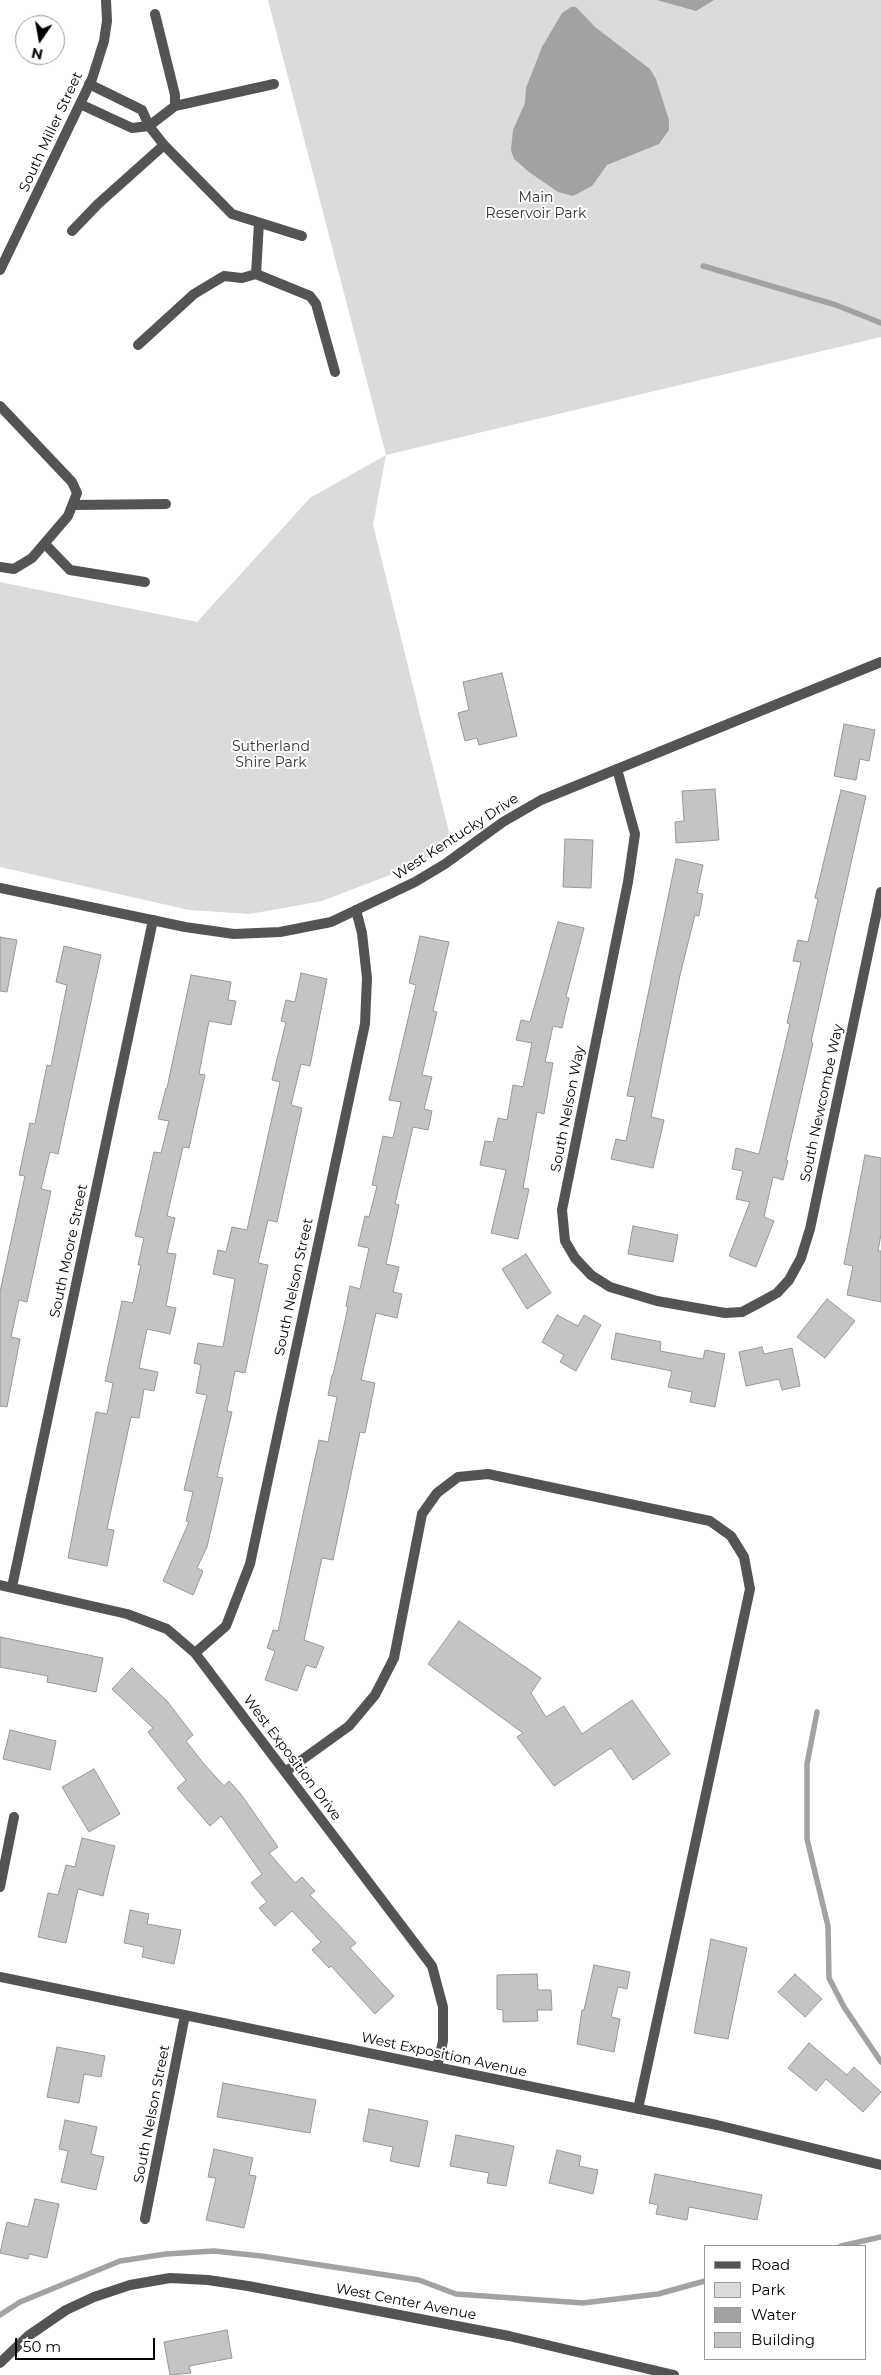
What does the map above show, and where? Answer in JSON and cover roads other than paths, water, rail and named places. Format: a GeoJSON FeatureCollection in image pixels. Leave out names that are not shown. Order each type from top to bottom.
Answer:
{"type":"FeatureCollection","features":[{"type":"Feature","properties":{"kind":"street","name":"South Miller Street"},"geometry":{"type":"LineString","coordinates":[[0,270],[89,84],[104,41],[107,21],[106,0]]}},
{"type":"Feature","properties":{"kind":"street"},"geometry":{"type":"LineString","coordinates":[[155,14],[175,96],[175,106]]}},
{"type":"Feature","properties":{"kind":"street"},"geometry":{"type":"LineString","coordinates":[[89,84],[142,110],[149,126],[164,145],[232,214],[302,236]]}},
{"type":"Feature","properties":{"kind":"street"},"geometry":{"type":"LineString","coordinates":[[80,104],[132,128],[149,126],[175,106],[274,84]]}},
{"type":"Feature","properties":{"kind":"street"},"geometry":{"type":"LineString","coordinates":[[72,231],[98,204],[164,145]]}},
{"type":"Feature","properties":{"kind":"street"},"geometry":{"type":"LineString","coordinates":[[256,274],[259,223]]}},
{"type":"Feature","properties":{"kind":"street"},"geometry":{"type":"LineString","coordinates":[[138,345],[194,294],[224,276],[242,278],[256,274],[310,296],[316,304],[335,372]]}},
{"type":"Feature","properties":{"kind":"street"},"geometry":{"type":"LineString","coordinates":[[0,406],[72,482],[77,493],[74,505],[68,516],[32,558],[14,569],[0,567]]}},
{"type":"Feature","properties":{"kind":"street"},"geometry":{"type":"LineString","coordinates":[[74,505],[166,504]]}},
{"type":"Feature","properties":{"kind":"street"},"geometry":{"type":"LineString","coordinates":[[45,544],[70,570],[145,582]]}},
{"type":"Feature","properties":{"kind":"street","name":"West Kentucky Drive"},"geometry":{"type":"LineString","coordinates":[[0,888],[210,931],[257,934],[304,929],[331,922],[421,879],[521,811],[571,787],[881,662]]}},
{"type":"Feature","properties":{"kind":"street","name":"South Nelson Way"},"geometry":{"type":"LineString","coordinates":[[618,769],[635,834],[628,882],[562,1210],[566,1241],[575,1258],[592,1275],[610,1288],[657,1301],[725,1313],[742,1312],[759,1303]]}},
{"type":"Feature","properties":{"kind":"street","name":"South Newcombe Way"},"geometry":{"type":"LineString","coordinates":[[759,1303],[777,1293],[788,1280],[801,1258],[807,1238],[881,892]]}},
{"type":"Feature","properties":{"kind":"street","name":"South Nelson Street"},"geometry":{"type":"LineString","coordinates":[[195,1652],[226,1626],[250,1564],[365,1024],[367,978],[362,933],[356,910]]}},
{"type":"Feature","properties":{"kind":"street","name":"South Moore Street"},"geometry":{"type":"LineString","coordinates":[[12,1587],[153,920]]}},
{"type":"Feature","properties":{"kind":"street"},"geometry":{"type":"LineString","coordinates":[[285,1772],[349,1726],[375,1695],[394,1658],[422,1514],[436,1493],[458,1477],[488,1474],[701,1519],[710,1522],[731,1536],[744,1557],[750,1589],[638,2109]]}},
{"type":"Feature","properties":{"kind":"street","name":"West Exposition Drive"},"geometry":{"type":"LineString","coordinates":[[0,1585],[127,1614],[168,1628],[195,1652],[432,1966],[444,2007],[443,2041],[437,2067]]}},
{"type":"Feature","properties":{"kind":"street"},"geometry":{"type":"LineString","coordinates":[[0,1887],[14,1817]]}},
{"type":"Feature","properties":{"kind":"street","name":"West Exposition Avenue"},"geometry":{"type":"LineString","coordinates":[[0,1977],[717,2125],[881,2165]]}},
{"type":"Feature","properties":{"kind":"street","name":"South Nelson Street"},"geometry":{"type":"LineString","coordinates":[[145,2219],[186,2015]]}},
{"type":"Feature","properties":{"kind":"street","name":"West Center Avenue"},"geometry":{"type":"LineString","coordinates":[[0,2362],[28,2336],[66,2310],[94,2297],[130,2285],[170,2278],[208,2280],[248,2286],[509,2336],[674,2375]]}},
{"type":"Feature","properties":{"kind":"water"},"geometry":{"type":"Polygon","coordinates":[[[657,0],[714,0],[696,11],[657,0]]]}},
{"type":"Feature","properties":{"kind":"water"},"geometry":{"type":"Polygon","coordinates":[[[571,7],[576,7],[595,27],[650,69],[656,79],[669,120],[669,130],[659,144],[607,165],[592,186],[573,196],[558,192],[529,172],[514,159],[511,150],[513,130],[525,103],[526,88],[542,47],[562,13],[571,7]]]}},
{"type":"Feature","properties":{"kind":"waterway"},"geometry":{"type":"LineString","coordinates":[[703,266],[836,305],[881,323]]}},
{"type":"Feature","properties":{"kind":"waterway"},"geometry":{"type":"LineString","coordinates":[[817,1712],[807,1764],[807,1839],[828,1926],[829,1978],[844,2007],[881,2062]]}},
{"type":"Feature","properties":{"kind":"waterway"},"geometry":{"type":"LineString","coordinates":[[845,2245],[881,2237]]}},
{"type":"Feature","properties":{"kind":"waterway"},"geometry":{"type":"LineString","coordinates":[[0,2315],[20,2302],[120,2261],[166,2254],[214,2251],[261,2256],[419,2280],[456,2294],[583,2303],[658,2294],[704,2281]]}},
{"type":"Feature","properties":{"kind":"park label","name":"Main Reservoir Park"},"geometry":{"type":"Point","coordinates":[536,206]}},
{"type":"Feature","properties":{"kind":"park label","name":"Sutherland Shire Park"},"geometry":{"type":"Point","coordinates":[271,756]}}]}
